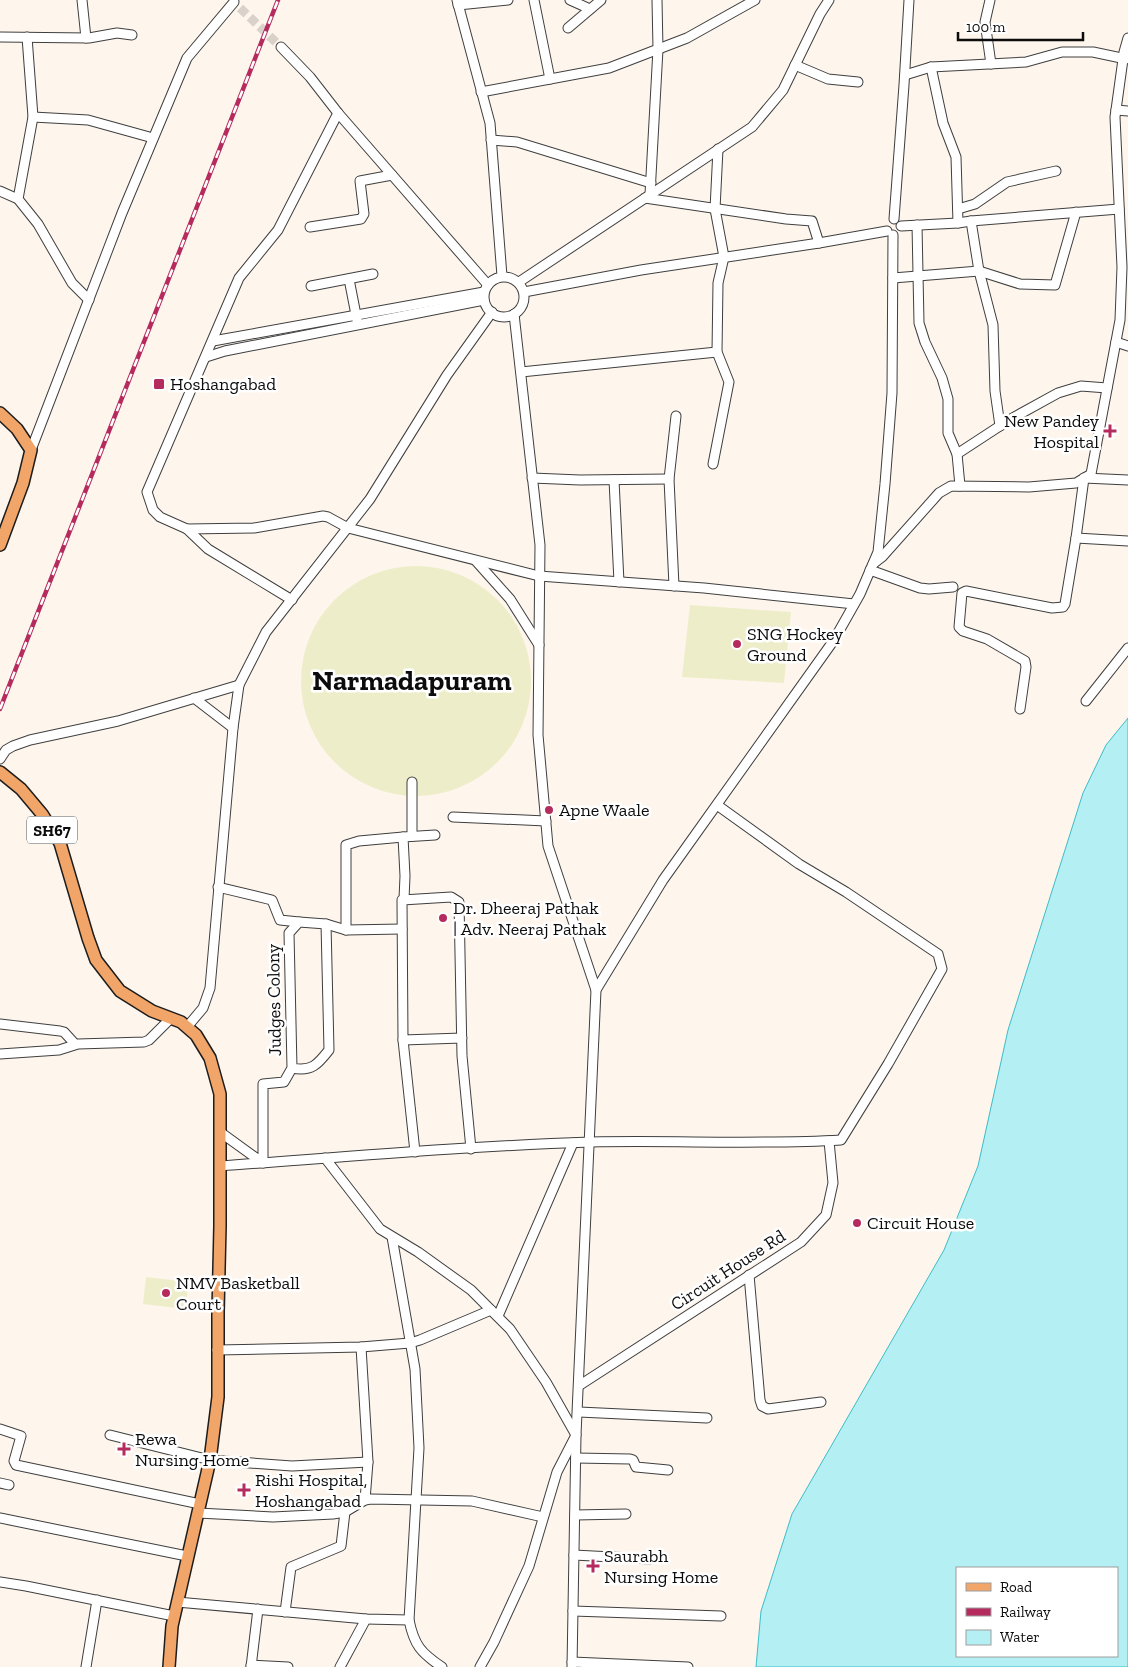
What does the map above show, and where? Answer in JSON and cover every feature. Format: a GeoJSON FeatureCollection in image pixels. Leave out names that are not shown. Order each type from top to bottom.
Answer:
{"type":"FeatureCollection","features":[{"type":"Feature","properties":{"kind":"main road"},"geometry":{"type":"LineString","coordinates":[[0,413],[17,429],[31,450],[23,483],[0,545]]}},
{"type":"Feature","properties":{"kind":"main road","name":"SH67"},"geometry":{"type":"LineString","coordinates":[[0,772],[21,789],[42,814],[60,843],[96,960],[120,991],[152,1011],[181,1022],[196,1035],[210,1058],[220,1094],[218,1397],[210,1460],[172,1626],[169,1667]]}},
{"type":"Feature","properties":{"kind":"street"},"geometry":{"type":"LineString","coordinates":[[82,0],[86,38]]}},
{"type":"Feature","properties":{"kind":"street"},"geometry":{"type":"LineString","coordinates":[[502,276],[490,123],[458,2],[508,0]]}},
{"type":"Feature","properties":{"kind":"street"},"geometry":{"type":"LineString","coordinates":[[534,0],[550,79]]}},
{"type":"Feature","properties":{"kind":"street"},"geometry":{"type":"LineString","coordinates":[[570,0],[590,9]]}},
{"type":"Feature","properties":{"kind":"street"},"geometry":{"type":"LineString","coordinates":[[568,28],[601,0]]}},
{"type":"Feature","properties":{"kind":"street"},"geometry":{"type":"LineString","coordinates":[[648,196],[651,183],[658,49],[657,0]]}},
{"type":"Feature","properties":{"kind":"street"},"geometry":{"type":"LineString","coordinates":[[481,92],[610,68],[688,38],[755,0]]}},
{"type":"Feature","properties":{"kind":"street"},"geometry":{"type":"LineString","coordinates":[[519,282],[752,126],[783,90],[820,14],[829,0]]}},
{"type":"Feature","properties":{"kind":"street"},"geometry":{"type":"LineString","coordinates":[[524,292],[641,270],[898,233],[908,0]]}},
{"type":"Feature","properties":{"kind":"street"},"geometry":{"type":"LineString","coordinates":[[990,0],[985,22],[991,64]]}},
{"type":"Feature","properties":{"kind":"street"},"geometry":{"type":"LineString","coordinates":[[31,450],[153,138],[187,58],[235,3]]}},
{"type":"Feature","properties":{"kind":"street"},"geometry":{"type":"LineString","coordinates":[[0,37],[86,38],[117,33],[132,35]]}},
{"type":"Feature","properties":{"kind":"street"},"geometry":{"type":"LineString","coordinates":[[18,199],[34,117],[27,37]]}},
{"type":"Feature","properties":{"kind":"street"},"geometry":{"type":"LineString","coordinates":[[871,567],[939,493],[951,486],[1029,487],[1076,483],[1091,474],[1124,290],[1122,267],[1124,223],[1119,209],[1114,117],[1128,38]]}},
{"type":"Feature","properties":{"kind":"street"},"geometry":{"type":"LineString","coordinates":[[206,357],[225,351],[358,325],[485,292],[494,279],[502,276],[511,277],[519,282],[524,292],[524,301],[520,309],[506,317],[498,316],[487,307],[485,292],[392,175],[338,113],[310,77],[281,47]]}},
{"type":"Feature","properties":{"kind":"street"},"geometry":{"type":"LineString","coordinates":[[905,75],[931,67],[1026,62],[1062,52],[1093,52],[1125,59]]}},
{"type":"Feature","properties":{"kind":"street"},"geometry":{"type":"LineString","coordinates":[[795,65],[828,79],[858,82]]}},
{"type":"Feature","properties":{"kind":"street"},"geometry":{"type":"LineString","coordinates":[[931,67],[941,117],[956,157],[958,223]]}},
{"type":"Feature","properties":{"kind":"street"},"geometry":{"type":"LineString","coordinates":[[1116,110],[1128,111]]}},
{"type":"Feature","properties":{"kind":"street"},"geometry":{"type":"LineString","coordinates":[[292,600],[208,549],[187,529],[160,517],[153,510],[146,492],[239,278],[278,230],[338,113]]}},
{"type":"Feature","properties":{"kind":"street"},"geometry":{"type":"LineString","coordinates":[[34,117],[88,120],[153,138]]}},
{"type":"Feature","properties":{"kind":"street"},"geometry":{"type":"LineString","coordinates":[[491,140],[517,142],[651,183]]}},
{"type":"Feature","properties":{"kind":"street"},"geometry":{"type":"LineString","coordinates":[[712,464],[728,382],[717,352],[718,283],[724,257],[715,209],[718,149]]}},
{"type":"Feature","properties":{"kind":"street"},"geometry":{"type":"LineString","coordinates":[[958,209],[975,204],[1007,182],[1056,171]]}},
{"type":"Feature","properties":{"kind":"street"},"geometry":{"type":"LineString","coordinates":[[310,227],[361,219],[364,214],[360,181],[392,175]]}},
{"type":"Feature","properties":{"kind":"street"},"geometry":{"type":"LineString","coordinates":[[0,191],[18,199],[38,224],[72,283],[89,300]]}},
{"type":"Feature","properties":{"kind":"street"},"geometry":{"type":"LineString","coordinates":[[648,196],[786,220],[812,221],[819,243]]}},
{"type":"Feature","properties":{"kind":"street"},"geometry":{"type":"LineString","coordinates":[[596,990],[663,880],[834,640],[854,604],[878,552],[890,410],[893,278],[890,233],[886,224],[890,220],[917,226],[1119,209]]}},
{"type":"Feature","properties":{"kind":"street"},"geometry":{"type":"LineString","coordinates":[[893,278],[978,271],[1020,284],[1055,285],[1076,212]]}},
{"type":"Feature","properties":{"kind":"street"},"geometry":{"type":"LineString","coordinates":[[970,221],[978,271],[993,325],[995,391],[1000,426]]}},
{"type":"Feature","properties":{"kind":"street"},"geometry":{"type":"LineString","coordinates":[[917,226],[919,323],[925,342],[942,378],[948,399],[948,433],[957,454],[960,486]]}},
{"type":"Feature","properties":{"kind":"street"},"geometry":{"type":"LineString","coordinates":[[311,286],[373,274]]}},
{"type":"Feature","properties":{"kind":"street"},"geometry":{"type":"LineString","coordinates":[[349,278],[358,325]]}},
{"type":"Feature","properties":{"kind":"street"},"geometry":{"type":"LineString","coordinates":[[213,341],[485,292]]}},
{"type":"Feature","properties":{"kind":"street"},"geometry":{"type":"LineString","coordinates":[[187,1028],[203,1008],[210,988],[233,728],[239,685],[266,632],[370,499],[447,375],[492,312]]}},
{"type":"Feature","properties":{"kind":"street"},"geometry":{"type":"LineString","coordinates":[[514,314],[540,545],[538,735],[548,846],[596,990],[579,1412],[576,1435],[572,1665],[688,1667]]}},
{"type":"Feature","properties":{"kind":"street"},"geometry":{"type":"LineString","coordinates":[[1116,342],[1128,346]]}},
{"type":"Feature","properties":{"kind":"street"},"geometry":{"type":"LineString","coordinates":[[521,372],[717,352]]}},
{"type":"Feature","properties":{"kind":"street"},"geometry":{"type":"LineString","coordinates":[[957,454],[1000,426],[1058,394],[1081,386],[1107,388]]}},
{"type":"Feature","properties":{"kind":"street"},"geometry":{"type":"LineString","coordinates":[[674,586],[669,479],[676,416]]}},
{"type":"Feature","properties":{"kind":"street"},"geometry":{"type":"LineString","coordinates":[[532,478],[669,479]]}},
{"type":"Feature","properties":{"kind":"street"},"geometry":{"type":"LineString","coordinates":[[1084,478],[1128,480]]}},
{"type":"Feature","properties":{"kind":"street"},"geometry":{"type":"LineString","coordinates":[[1020,709],[1026,667],[1025,662],[987,639],[963,631],[959,627],[962,593],[966,591],[1052,608],[1062,607],[1065,604],[1084,478]]}},
{"type":"Feature","properties":{"kind":"street"},"geometry":{"type":"LineString","coordinates":[[614,480],[619,582]]}},
{"type":"Feature","properties":{"kind":"street"},"geometry":{"type":"LineString","coordinates":[[187,529],[254,528],[323,516],[348,528],[539,576],[674,586],[854,604]]}},
{"type":"Feature","properties":{"kind":"street"},"geometry":{"type":"LineString","coordinates":[[1076,538],[1128,541]]}},
{"type":"Feature","properties":{"kind":"street"},"geometry":{"type":"LineString","coordinates":[[476,561],[510,600],[539,645]]}},
{"type":"Feature","properties":{"kind":"street"},"geometry":{"type":"LineString","coordinates":[[871,567],[920,588],[953,587]]}},
{"type":"Feature","properties":{"kind":"street"},"geometry":{"type":"LineString","coordinates":[[1086,701],[1128,648]]}},
{"type":"Feature","properties":{"kind":"street"},"geometry":{"type":"LineString","coordinates":[[0,759],[6,750],[30,740],[118,721],[239,685]]}},
{"type":"Feature","properties":{"kind":"street"},"geometry":{"type":"LineString","coordinates":[[194,698],[233,728]]}},
{"type":"Feature","properties":{"kind":"street"},"geometry":{"type":"LineString","coordinates":[[412,782],[404,900],[402,900],[402,929],[403,1040],[415,1152]]}},
{"type":"Feature","properties":{"kind":"street"},"geometry":{"type":"LineString","coordinates":[[220,1166],[590,1142],[679,1140],[796,1143],[841,1140],[888,1064],[942,969],[938,954],[846,892],[799,864],[717,805]]}},
{"type":"Feature","properties":{"kind":"street"},"geometry":{"type":"LineString","coordinates":[[453,817],[546,822]]}},
{"type":"Feature","properties":{"kind":"street"},"geometry":{"type":"LineString","coordinates":[[346,930],[346,845],[359,841],[435,835]]}},
{"type":"Feature","properties":{"kind":"street"},"geometry":{"type":"LineString","coordinates":[[218,887],[272,900],[280,920],[326,924],[346,930],[402,929]]}},
{"type":"Feature","properties":{"kind":"street"},"geometry":{"type":"LineString","coordinates":[[404,900],[451,896],[459,902],[462,1038],[471,1149]]}},
{"type":"Feature","properties":{"kind":"street","name":"Judges Colony"},"geometry":{"type":"LineString","coordinates":[[263,1163],[263,1084],[284,1082],[292,1068],[289,933],[299,922]]}},
{"type":"Feature","properties":{"kind":"street","name":"Judges Colony"},"geometry":{"type":"LineString","coordinates":[[292,1068],[302,1070],[316,1066],[329,1050],[326,924]]}},
{"type":"Feature","properties":{"kind":"street"},"geometry":{"type":"LineString","coordinates":[[0,1054],[59,1050],[74,1044],[144,1042],[149,1040],[171,1018]]}},
{"type":"Feature","properties":{"kind":"street"},"geometry":{"type":"LineString","coordinates":[[0,1024],[64,1032],[74,1044]]}},
{"type":"Feature","properties":{"kind":"street"},"geometry":{"type":"LineString","coordinates":[[403,1040],[462,1038]]}},
{"type":"Feature","properties":{"kind":"street"},"geometry":{"type":"LineString","coordinates":[[220,1132],[263,1163]]}},
{"type":"Feature","properties":{"kind":"street","name":"Circuit House Rd"},"geometry":{"type":"LineString","coordinates":[[580,1385],[801,1242],[826,1215],[834,1183],[829,1141]]}},
{"type":"Feature","properties":{"kind":"street"},"geometry":{"type":"LineString","coordinates":[[217,1350],[361,1347],[410,1343],[494,1313],[573,1143]]}},
{"type":"Feature","properties":{"kind":"street"},"geometry":{"type":"LineString","coordinates":[[325,1158],[380,1229],[418,1252],[470,1290],[510,1329],[546,1382],[576,1435]]}},
{"type":"Feature","properties":{"kind":"street"},"geometry":{"type":"LineString","coordinates":[[392,1237],[415,1369],[419,1448],[409,1620],[412,1633],[419,1648],[442,1667]]}},
{"type":"Feature","properties":{"kind":"street"},"geometry":{"type":"LineString","coordinates":[[749,1275],[762,1406],[768,1409],[821,1402]]}},
{"type":"Feature","properties":{"kind":"street"},"geometry":{"type":"LineString","coordinates":[[361,1347],[368,1462],[365,1500]]}},
{"type":"Feature","properties":{"kind":"street"},"geometry":{"type":"LineString","coordinates":[[579,1412],[707,1418]]}},
{"type":"Feature","properties":{"kind":"street"},"geometry":{"type":"LineString","coordinates":[[0,1429],[21,1436],[14,1461],[16,1465],[199,1508],[273,1517],[346,1512],[365,1500],[371,1499],[416,1499],[479,1502],[543,1517]]}},
{"type":"Feature","properties":{"kind":"street"},"geometry":{"type":"LineString","coordinates":[[110,1435],[210,1460],[292,1466],[368,1462]]}},
{"type":"Feature","properties":{"kind":"street"},"geometry":{"type":"LineString","coordinates":[[480,1667],[494,1642],[529,1566],[557,1472],[576,1435]]}},
{"type":"Feature","properties":{"kind":"street"},"geometry":{"type":"LineString","coordinates":[[576,1458],[630,1459],[633,1460],[636,1467],[668,1470]]}},
{"type":"Feature","properties":{"kind":"street"},"geometry":{"type":"LineString","coordinates":[[285,1612],[291,1567],[341,1546],[346,1512]]}},
{"type":"Feature","properties":{"kind":"street"},"geometry":{"type":"LineString","coordinates":[[575,1515],[626,1514]]}},
{"type":"Feature","properties":{"kind":"street"},"geometry":{"type":"LineString","coordinates":[[0,1518],[187,1556]]}},
{"type":"Feature","properties":{"kind":"street"},"geometry":{"type":"LineString","coordinates":[[574,1555],[650,1559]]}},
{"type":"Feature","properties":{"kind":"street"},"geometry":{"type":"LineString","coordinates":[[0,1582],[174,1616]]}},
{"type":"Feature","properties":{"kind":"street"},"geometry":{"type":"LineString","coordinates":[[86,1667],[97,1600]]}},
{"type":"Feature","properties":{"kind":"street"},"geometry":{"type":"LineString","coordinates":[[177,1602],[366,1619],[409,1620]]}},
{"type":"Feature","properties":{"kind":"street"},"geometry":{"type":"LineString","coordinates":[[258,1610],[251,1666],[288,1667]]}},
{"type":"Feature","properties":{"kind":"street"},"geometry":{"type":"LineString","coordinates":[[573,1611],[721,1616]]}},
{"type":"Feature","properties":{"kind":"street"},"geometry":{"type":"LineString","coordinates":[[340,1667],[366,1619]]}},
{"type":"Feature","properties":{"kind":"green space"},"geometry":{"type":"Polygon","coordinates":[[[416,566],[449,571],[460,575],[489,592],[505,608],[517,627],[526,648],[531,681],[526,714],[522,725],[505,754],[489,770],[470,782],[449,791],[416,796],[383,791],[372,787],[343,770],[327,754],[315,735],[306,714],[301,681],[306,648],[310,637],[327,608],[343,592],[362,580],[383,571],[416,566]]]}},
{"type":"Feature","properties":{"kind":"green space","name":"SNG Hockey Ground"},"geometry":{"type":"Polygon","coordinates":[[[690,605],[791,612],[784,683],[682,677],[690,605]]]}},
{"type":"Feature","properties":{"kind":"green space","name":"NMV Basketball Court"},"geometry":{"type":"Polygon","coordinates":[[[146,1277],[188,1282],[186,1309],[143,1304],[146,1277]]]}},
{"type":"Feature","properties":{"kind":"water"},"geometry":{"type":"Polygon","coordinates":[[[1128,718],[1128,1667],[756,1667],[761,1611],[792,1514],[944,1250],[978,1166],[1008,1030],[1083,793],[1106,745],[1128,718]]]}},
{"type":"Feature","properties":{"kind":"tunnel"},"geometry":{"type":"LineString","coordinates":[[240,8],[281,47]]}},
{"type":"Feature","properties":{"kind":"railway"},"geometry":{"type":"LineString","coordinates":[[0,709],[278,0]]}},
{"type":"Feature","properties":{"kind":"place","name":"Hoshangabad"},"geometry":{"type":"Point","coordinates":[159,384]}},
{"type":"Feature","properties":{"kind":"place","name":"New Pandey Hospital"},"geometry":{"type":"Point","coordinates":[1110,431]}},
{"type":"Feature","properties":{"kind":"place","name":"SNG Hockey Ground"},"geometry":{"type":"Point","coordinates":[737,644]}},
{"type":"Feature","properties":{"kind":"place","name":"Apne Waale"},"geometry":{"type":"Point","coordinates":[549,810]}},
{"type":"Feature","properties":{"kind":"place","name":"Dr. Dheeraj Pathak | Adv. Neeraj Pathak"},"geometry":{"type":"Point","coordinates":[443,918]}},
{"type":"Feature","properties":{"kind":"place","name":"Circuit House"},"geometry":{"type":"Point","coordinates":[857,1223]}},
{"type":"Feature","properties":{"kind":"place","name":"NMV Basketball Court"},"geometry":{"type":"Point","coordinates":[166,1293]}},
{"type":"Feature","properties":{"kind":"place","name":"Rewa Nursing Home"},"geometry":{"type":"Point","coordinates":[124,1449]}},
{"type":"Feature","properties":{"kind":"place","name":"Rishi Hospital, Hoshangabad"},"geometry":{"type":"Point","coordinates":[244,1490]}},
{"type":"Feature","properties":{"kind":"place","name":"Saurabh Nursing Home"},"geometry":{"type":"Point","coordinates":[593,1566]}},
{"type":"Feature","properties":{"kind":"district","name":"Narmadapuram"},"geometry":{"type":"Point","coordinates":[412,680]}}]}
